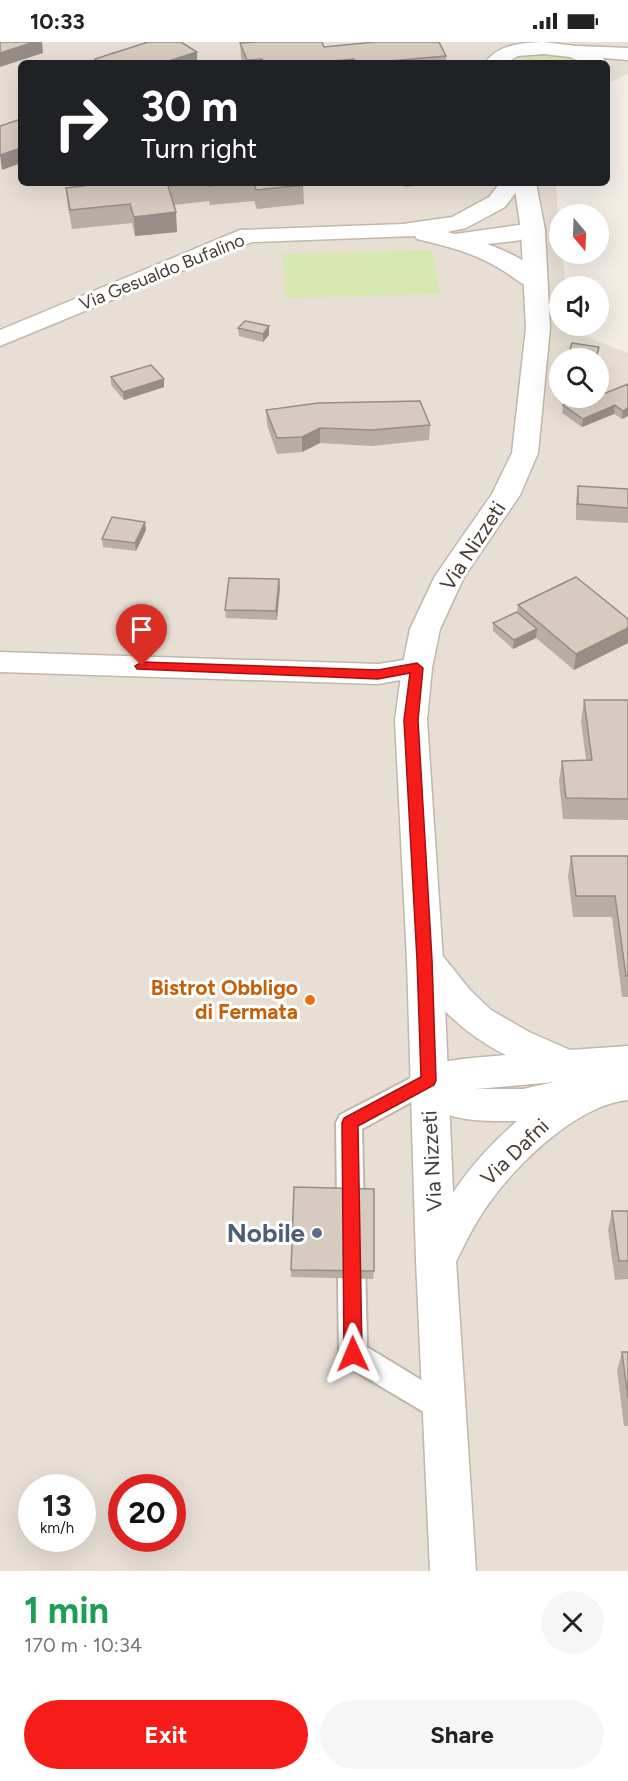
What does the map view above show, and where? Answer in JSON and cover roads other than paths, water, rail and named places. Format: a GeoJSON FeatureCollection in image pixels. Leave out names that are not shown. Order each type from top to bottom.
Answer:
{"type":"FeatureCollection","features":[{"type":"Feature","properties":{"kind":"street"},"geometry":{"type":"LineString","coordinates":[[484,42],[493,60]]}},
{"type":"Feature","properties":{"kind":"street"},"geometry":{"type":"LineString","coordinates":[[497,60],[504,52],[516,47],[547,44],[574,51],[628,54]]}},
{"type":"Feature","properties":{"kind":"street"},"geometry":{"type":"LineString","coordinates":[[610,74],[628,68]]}},
{"type":"Feature","properties":{"kind":"street"},"geometry":{"type":"LineString","coordinates":[[527,197],[514,234],[458,231],[497,202],[527,197]]}},
{"type":"Feature","properties":{"kind":"street","name":"Via Nizzeti"},"geometry":{"type":"LineString","coordinates":[[453,1571],[436,1260],[425,960],[411,720],[417,668],[425,629],[450,576],[506,495],[525,453],[538,327],[527,197]]}},
{"type":"Feature","properties":{"kind":"street"},"geometry":{"type":"LineString","coordinates":[[458,231],[507,260],[535,282]]}},
{"type":"Feature","properties":{"kind":"street","name":"Via Gesualdo Bufalino"},"geometry":{"type":"LineString","coordinates":[[0,339],[248,235],[458,231]]}},
{"type":"Feature","properties":{"kind":"street"},"geometry":{"type":"LineString","coordinates":[[0,662],[378,674],[417,668]]}},
{"type":"Feature","properties":{"kind":"street"},"geometry":{"type":"LineString","coordinates":[[425,960],[457,1000],[478,1021],[516,1043],[568,1066],[620,1078]]}},
{"type":"Feature","properties":{"kind":"street"},"geometry":{"type":"LineString","coordinates":[[428,1080],[467,1074],[568,1066]]}},
{"type":"Feature","properties":{"kind":"street"},"geometry":{"type":"LineString","coordinates":[[428,1080],[448,1097],[466,1105],[523,1105],[620,1078]]}},
{"type":"Feature","properties":{"kind":"street","name":"Via Dafni"},"geometry":{"type":"LineString","coordinates":[[436,1260],[474,1192],[514,1148],[546,1121],[620,1078]]}},
{"type":"Feature","properties":{"kind":"lane"},"geometry":{"type":"LineString","coordinates":[[428,1080],[350,1123],[353,1354],[444,1410]]}},
{"type":"Feature","properties":{"kind":"place","name":"Bistrot Obbligo di Fermata"},"geometry":{"type":"Point","coordinates":[310,1000]}},
{"type":"Feature","properties":{"kind":"place","name":"Nobile"},"geometry":{"type":"Point","coordinates":[317,1233]}}]}
